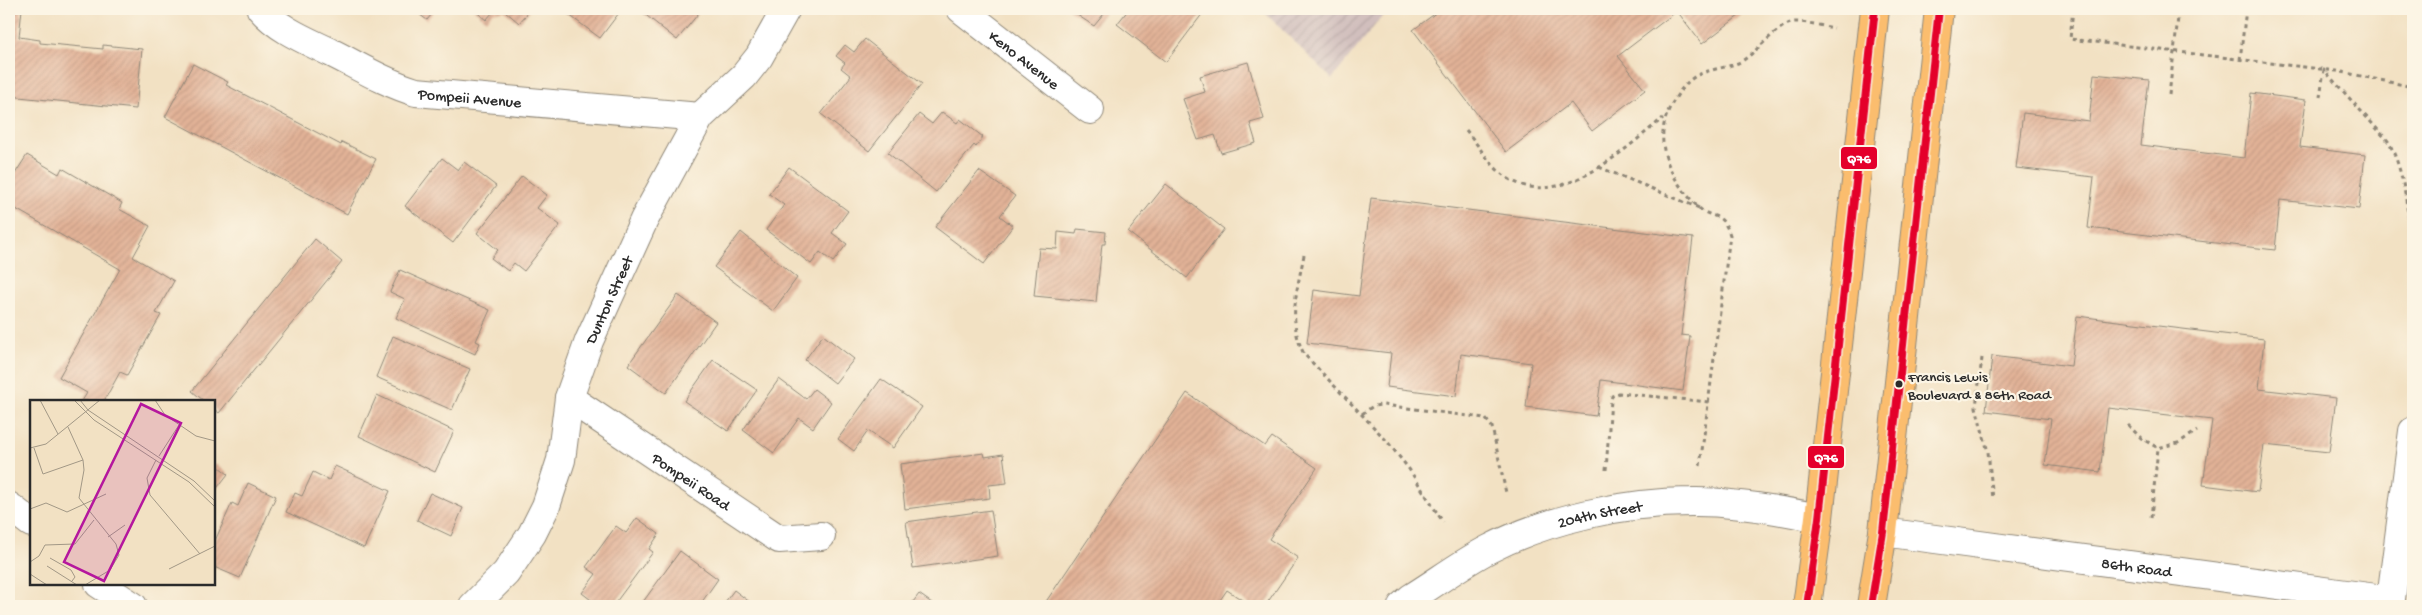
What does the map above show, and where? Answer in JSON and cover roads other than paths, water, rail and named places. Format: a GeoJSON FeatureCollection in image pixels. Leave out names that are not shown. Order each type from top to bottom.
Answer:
{"type":"FeatureCollection","features":[{"type":"Feature","properties":{"kind":"main road"},"geometry":{"type":"LineString","coordinates":[[1807,606],[1819,518],[1875,9]]}},
{"type":"Feature","properties":{"kind":"main road"},"geometry":{"type":"LineString","coordinates":[[1871,606],[1884,532],[1939,9]]}},
{"type":"Feature","properties":{"kind":"street","name":"Pompeii Avenue"},"geometry":{"type":"LineString","coordinates":[[261,9],[270,19],[294,33],[394,85],[416,92],[700,118]]}},
{"type":"Feature","properties":{"kind":"street","name":"Dunton Street"},"geometry":{"type":"LineString","coordinates":[[473,606],[506,573],[532,534],[546,506],[561,460],[569,398],[589,342],[644,220],[700,118],[744,76],[760,56],[786,9]]}},
{"type":"Feature","properties":{"kind":"street","name":"Keno Avenue"},"geometry":{"type":"LineString","coordinates":[[961,9],[1090,110]]}},
{"type":"Feature","properties":{"kind":"street","name":"Pompeii Road"},"geometry":{"type":"LineString","coordinates":[[569,398],[779,539],[821,536]]}},
{"type":"Feature","properties":{"kind":"street"},"geometry":{"type":"LineString","coordinates":[[2390,603],[2413,431]]}},
{"type":"Feature","properties":{"kind":"street","name":"204th Street"},"geometry":{"type":"LineString","coordinates":[[1402,606],[1411,598],[1489,549],[1542,527],[1621,507],[1692,502],[1777,509],[1819,518]]}},
{"type":"Feature","properties":{"kind":"street"},"geometry":{"type":"LineString","coordinates":[[9,506],[30,522]]}},
{"type":"Feature","properties":{"kind":"street","name":"86th Road"},"geometry":{"type":"LineString","coordinates":[[1884,532],[2390,603]]}},
{"type":"Feature","properties":{"kind":"street"},"geometry":{"type":"LineString","coordinates":[[101,585],[133,606]]}},
{"type":"Feature","properties":{"kind":"place","name":"Francis Lewis Boulevard & 86th Road"},"geometry":{"type":"Point","coordinates":[1899,384]}}]}
